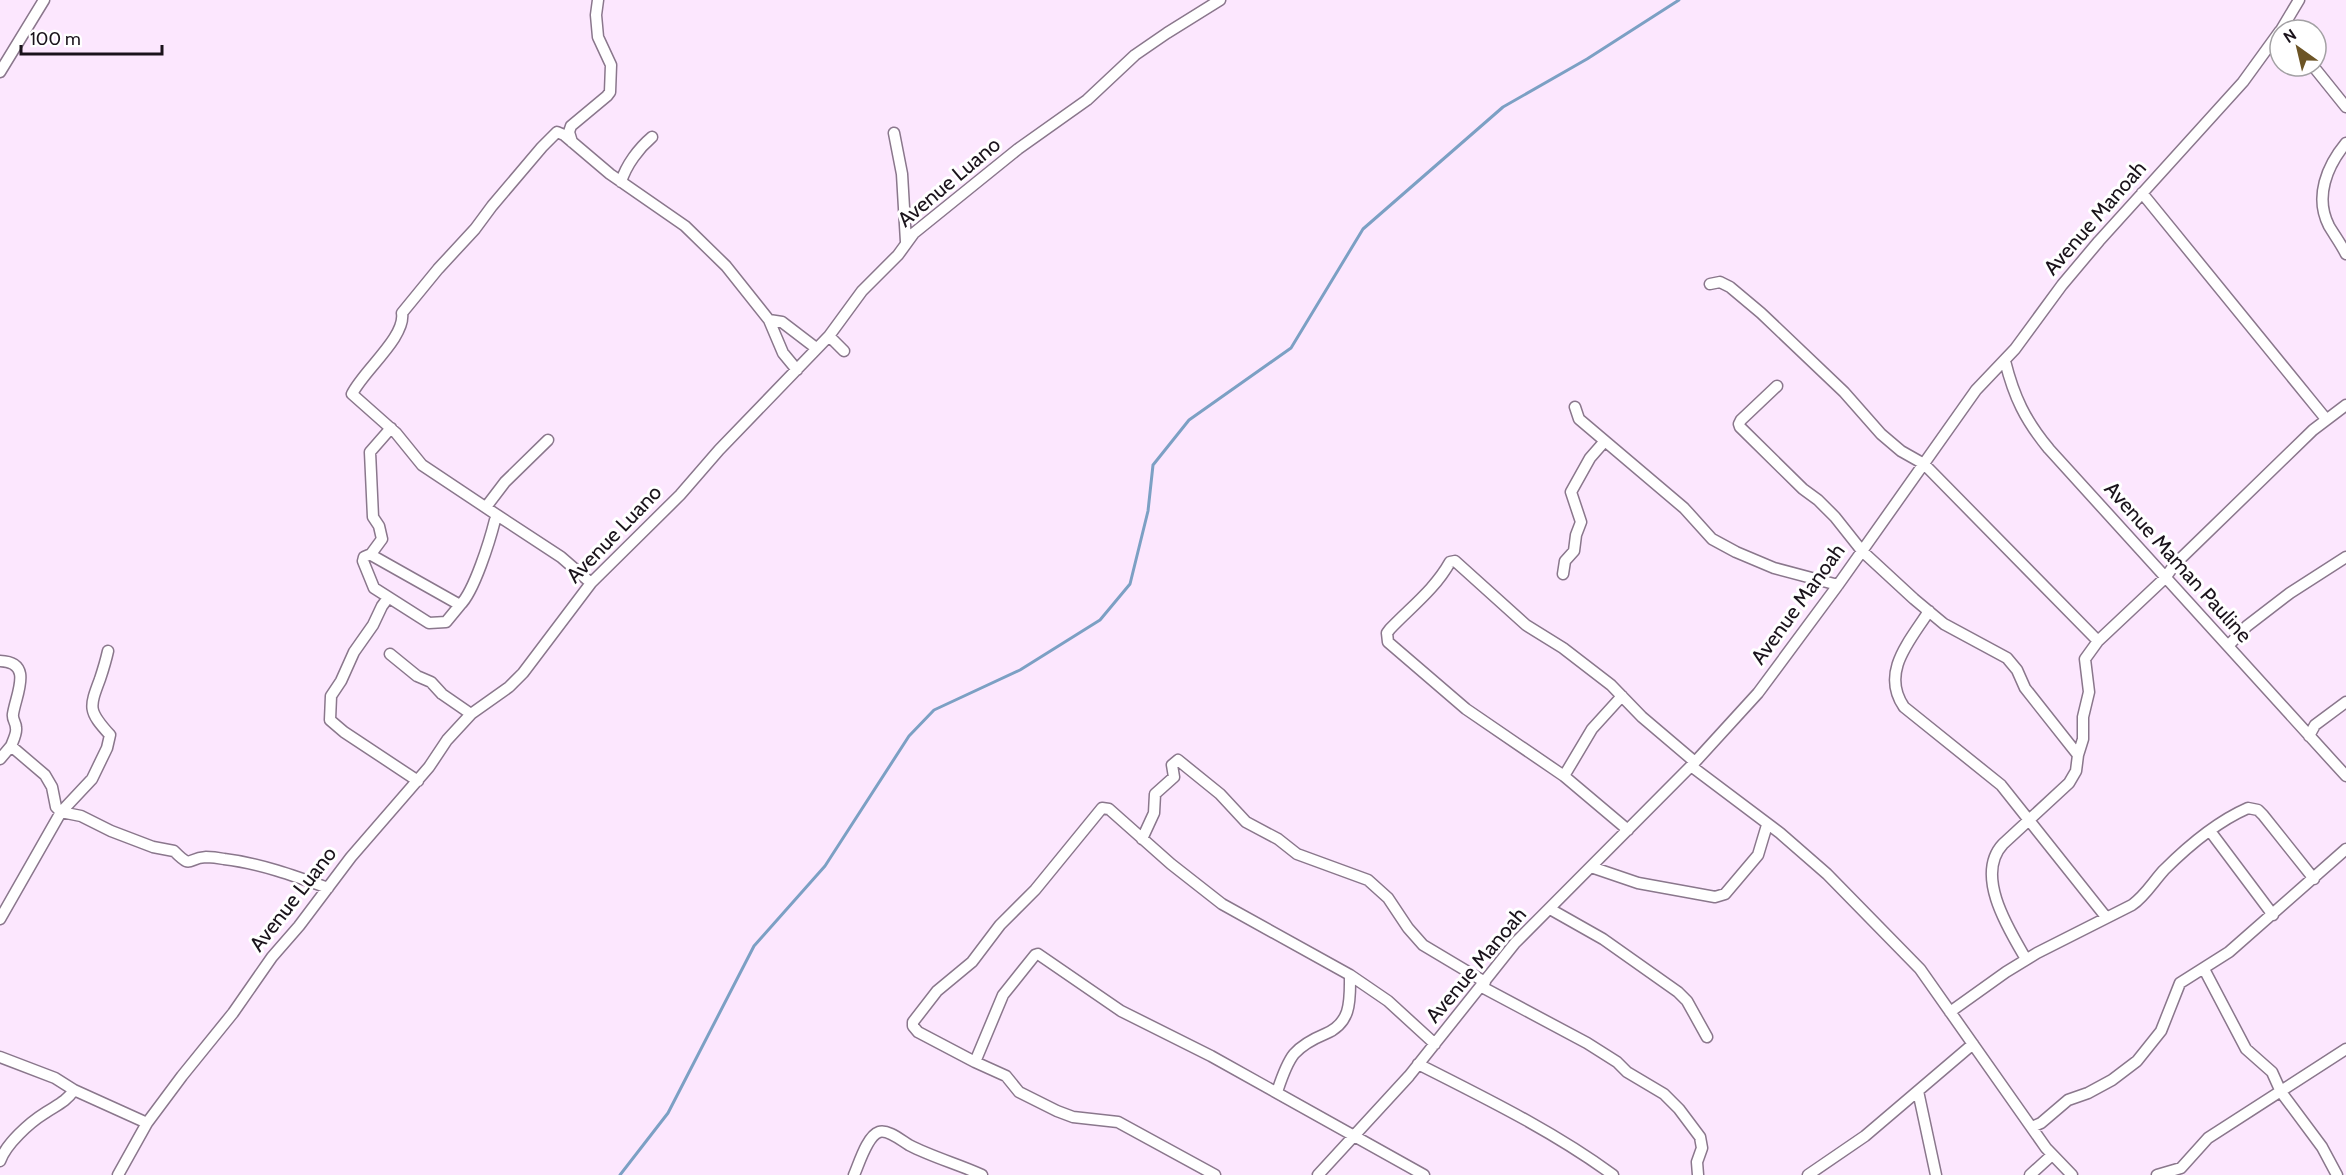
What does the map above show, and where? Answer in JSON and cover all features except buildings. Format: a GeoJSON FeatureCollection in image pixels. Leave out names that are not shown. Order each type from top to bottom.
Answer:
{"type":"FeatureCollection","features":[{"type":"Feature","properties":{"kind":"street"},"geometry":{"type":"LineString","coordinates":[[0,72],[44,0]]}},
{"type":"Feature","properties":{"kind":"street"},"geometry":{"type":"LineString","coordinates":[[572,143],[569,132],[571,126],[607,96],[612,83],[611,65],[598,37],[598,0]]}},
{"type":"Feature","properties":{"kind":"street","name":"Avenue Luano"},"geometry":{"type":"LineString","coordinates":[[118,1175],[147,1123],[233,1013],[272,957],[351,857],[418,781],[447,741],[471,714],[509,687],[523,673],[591,583],[680,495],[719,450],[830,336],[862,291],[898,255],[906,242],[925,223],[1018,149],[1087,100],[1135,56],[1220,0]]}},
{"type":"Feature","properties":{"kind":"street","name":"Avenue Manoah"},"geometry":{"type":"LineString","coordinates":[[2289,18],[2299,0]]}},
{"type":"Feature","properties":{"kind":"street","name":"Avenue Manoah"},"geometry":{"type":"LineString","coordinates":[[1318,1175],[1356,1136],[1435,1044],[1515,943],[1693,764],[1758,693],[1838,585],[1976,390],[2005,361],[2062,285],[2243,82],[2268,48]]}},
{"type":"Feature","properties":{"kind":"street"},"geometry":{"type":"LineString","coordinates":[[2323,78],[2346,107]]}},
{"type":"Feature","properties":{"kind":"street"},"geometry":{"type":"LineString","coordinates":[[591,583],[561,557],[423,465],[390,428],[352,394],[403,324],[402,313],[549,139],[557,132],[695,236],[738,279],[769,320],[783,353],[797,370]]}},
{"type":"Feature","properties":{"kind":"street"},"geometry":{"type":"LineString","coordinates":[[894,133],[901,166],[906,242]]}},
{"type":"Feature","properties":{"kind":"street"},"geometry":{"type":"LineString","coordinates":[[621,182],[624,172],[641,146],[652,137]]}},
{"type":"Feature","properties":{"kind":"street"},"geometry":{"type":"LineString","coordinates":[[2346,143],[2332,161],[2325,176],[2323,199],[2328,224],[2346,254]]}},
{"type":"Feature","properties":{"kind":"street"},"geometry":{"type":"LineString","coordinates":[[2142,193],[2326,419]]}},
{"type":"Feature","properties":{"kind":"street"},"geometry":{"type":"LineString","coordinates":[[1710,284],[1720,282],[1730,287],[1761,313],[1844,392],[1881,434],[1901,451],[1924,464],[2098,641]]}},
{"type":"Feature","properties":{"kind":"street"},"geometry":{"type":"LineString","coordinates":[[769,320],[782,322],[816,348]]}},
{"type":"Feature","properties":{"kind":"street"},"geometry":{"type":"LineString","coordinates":[[830,336],[844,351]]}},
{"type":"Feature","properties":{"kind":"street","name":"Avenue Maman Pauline"},"geometry":{"type":"LineString","coordinates":[[2005,361],[2012,389],[2034,430],[2165,578],[2346,776]]}},
{"type":"Feature","properties":{"kind":"street"},"geometry":{"type":"LineString","coordinates":[[1777,386],[1741,420],[1739,425],[1803,489],[1835,517],[1862,551],[1929,611],[1944,624],[2007,658],[2017,670],[2025,688],[2078,755]]}},
{"type":"Feature","properties":{"kind":"street"},"geometry":{"type":"LineString","coordinates":[[2026,959],[1998,908],[1993,868],[1994,855],[2073,779],[2083,739],[2082,720],[2089,692],[2085,659],[2098,641],[2165,578],[2175,564],[2326,419],[2346,405]]}},
{"type":"Feature","properties":{"kind":"street"},"geometry":{"type":"LineString","coordinates":[[1575,406],[1579,419],[1683,508],[1712,539],[1773,568],[1838,585]]}},
{"type":"Feature","properties":{"kind":"street"},"geometry":{"type":"LineString","coordinates":[[390,428],[370,452],[373,518],[382,532],[382,539],[371,554],[364,558],[363,565],[370,574],[374,588],[429,623],[446,622],[466,597],[481,564],[495,520],[500,517]]}},
{"type":"Feature","properties":{"kind":"street"},"geometry":{"type":"LineString","coordinates":[[486,507],[505,482],[548,440]]}},
{"type":"Feature","properties":{"kind":"street"},"geometry":{"type":"LineString","coordinates":[[1563,574],[1565,561],[1574,551],[1576,535],[1581,522],[1571,492],[1590,458],[1604,442]]}},
{"type":"Feature","properties":{"kind":"street"},"geometry":{"type":"LineString","coordinates":[[371,554],[460,605]]}},
{"type":"Feature","properties":{"kind":"street"},"geometry":{"type":"LineString","coordinates":[[2228,646],[2247,626],[2290,593],[2346,557]]}},
{"type":"Feature","properties":{"kind":"street"},"geometry":{"type":"LineString","coordinates":[[1628,830],[1563,776],[1466,709],[1392,647],[1387,636],[1390,628],[1428,593],[1453,560],[1526,625],[1579,660],[1622,696],[1693,764],[1767,825],[1780,833],[1827,874],[1920,969],[2052,1155],[2072,1175]]}},
{"type":"Feature","properties":{"kind":"street"},"geometry":{"type":"LineString","coordinates":[[388,598],[354,652],[341,681],[331,696],[328,715],[334,726],[418,781]]}},
{"type":"Feature","properties":{"kind":"street"},"geometry":{"type":"LineString","coordinates":[[1929,611],[1903,651],[1898,664],[1895,691],[1899,700],[1904,707],[2001,785],[2106,917]]}},
{"type":"Feature","properties":{"kind":"street"},"geometry":{"type":"LineString","coordinates":[[0,919],[61,812],[92,778],[111,739],[96,719],[92,708],[93,694],[108,651]]}},
{"type":"Feature","properties":{"kind":"street"},"geometry":{"type":"LineString","coordinates":[[390,654],[417,676],[429,680],[442,694],[471,714]]}},
{"type":"Feature","properties":{"kind":"street"},"geometry":{"type":"LineString","coordinates":[[0,661],[10,661],[15,665],[21,679],[13,717],[16,728],[11,746],[0,759]]}},
{"type":"Feature","properties":{"kind":"street"},"geometry":{"type":"LineString","coordinates":[[1563,776],[1592,729],[1622,696]]}},
{"type":"Feature","properties":{"kind":"street"},"geometry":{"type":"LineString","coordinates":[[2309,736],[2315,725],[2346,702]]}},
{"type":"Feature","properties":{"kind":"street"},"geometry":{"type":"LineString","coordinates":[[11,746],[45,775],[52,787],[56,807],[61,812],[81,816],[111,831],[153,847],[174,851],[181,859],[188,862],[206,857],[227,859],[258,866],[328,888]]}},
{"type":"Feature","properties":{"kind":"street"},"geometry":{"type":"LineString","coordinates":[[1142,839],[1154,813],[1155,794],[1174,777],[1172,765],[1178,760],[1220,794],[1246,822],[1278,839],[1297,854],[1368,880],[1388,898],[1408,928],[1423,945],[1483,985],[1587,1043],[1617,1062],[1627,1072],[1664,1094],[1686,1117],[1700,1137],[1702,1148],[1697,1162],[1698,1175]]}},
{"type":"Feature","properties":{"kind":"street"},"geometry":{"type":"LineString","coordinates":[[1215,1175],[1118,1122],[1073,1117],[1018,1092],[1006,1076],[918,1032],[913,1026],[913,1022],[931,999],[972,962],[1000,925],[1041,884],[1102,808],[1109,809],[1222,904],[1350,975],[1388,1001],[1435,1044]]}},
{"type":"Feature","properties":{"kind":"street"},"geometry":{"type":"LineString","coordinates":[[1950,1012],[2026,959],[2139,900],[2162,872],[2210,831],[2248,808],[2258,810],[2314,879]]}},
{"type":"Feature","properties":{"kind":"street"},"geometry":{"type":"LineString","coordinates":[[1592,867],[1638,883],[1715,897],[1725,894],[1758,855],[1767,825]]}},
{"type":"Feature","properties":{"kind":"street"},"geometry":{"type":"LineString","coordinates":[[2210,831],[2273,915]]}},
{"type":"Feature","properties":{"kind":"street"},"geometry":{"type":"LineString","coordinates":[[2032,1127],[2041,1123],[2068,1100],[2088,1093],[2112,1080],[2137,1061],[2161,1031],[2180,983],[2229,952],[2346,849]]}},
{"type":"Feature","properties":{"kind":"street"},"geometry":{"type":"LineString","coordinates":[[1550,909],[1603,939],[1678,992],[1687,1001],[1707,1037]]}},
{"type":"Feature","properties":{"kind":"street"},"geometry":{"type":"LineString","coordinates":[[975,1062],[1003,995],[1038,954],[1121,1011],[1276,1092],[1420,1174]]}},
{"type":"Feature","properties":{"kind":"street"},"geometry":{"type":"LineString","coordinates":[[2204,969],[2246,1049],[2272,1072],[2282,1092],[2322,1147],[2337,1175]]}},
{"type":"Feature","properties":{"kind":"street"},"geometry":{"type":"LineString","coordinates":[[1276,1092],[1293,1055],[1309,1041],[1333,1031],[1342,1024],[1350,1002],[1350,975]]}},
{"type":"Feature","properties":{"kind":"street"},"geometry":{"type":"LineString","coordinates":[[1808,1175],[1823,1170],[1973,1044]]}},
{"type":"Feature","properties":{"kind":"street"},"geometry":{"type":"LineString","coordinates":[[2157,1175],[2181,1168],[2208,1138],[2346,1049]]}},
{"type":"Feature","properties":{"kind":"street"},"geometry":{"type":"LineString","coordinates":[[0,1058],[55,1078],[74,1090],[147,1123]]}},
{"type":"Feature","properties":{"kind":"street"},"geometry":{"type":"LineString","coordinates":[[1418,1064],[1574,1148],[1613,1175]]}},
{"type":"Feature","properties":{"kind":"street"},"geometry":{"type":"LineString","coordinates":[[0,1161],[3,1152],[10,1144],[45,1113],[69,1098],[74,1090]]}},
{"type":"Feature","properties":{"kind":"street"},"geometry":{"type":"LineString","coordinates":[[1918,1091],[1936,1175]]}},
{"type":"Feature","properties":{"kind":"street"},"geometry":{"type":"LineString","coordinates":[[854,1175],[862,1154],[873,1137],[878,1132],[884,1131],[915,1148],[982,1175]]}},
{"type":"Feature","properties":{"kind":"street"},"geometry":{"type":"LineString","coordinates":[[2030,1175],[2052,1155]]}},
{"type":"Feature","properties":{"kind":"waterway"},"geometry":{"type":"LineString","coordinates":[[620,1175],[668,1113],[754,946],[825,866],[909,736],[934,710],[1020,670],[1100,620],[1130,584],[1148,511],[1153,465],[1189,420],[1291,348],[1363,229],[1503,107],[1587,59],[1679,0]]}}]}
